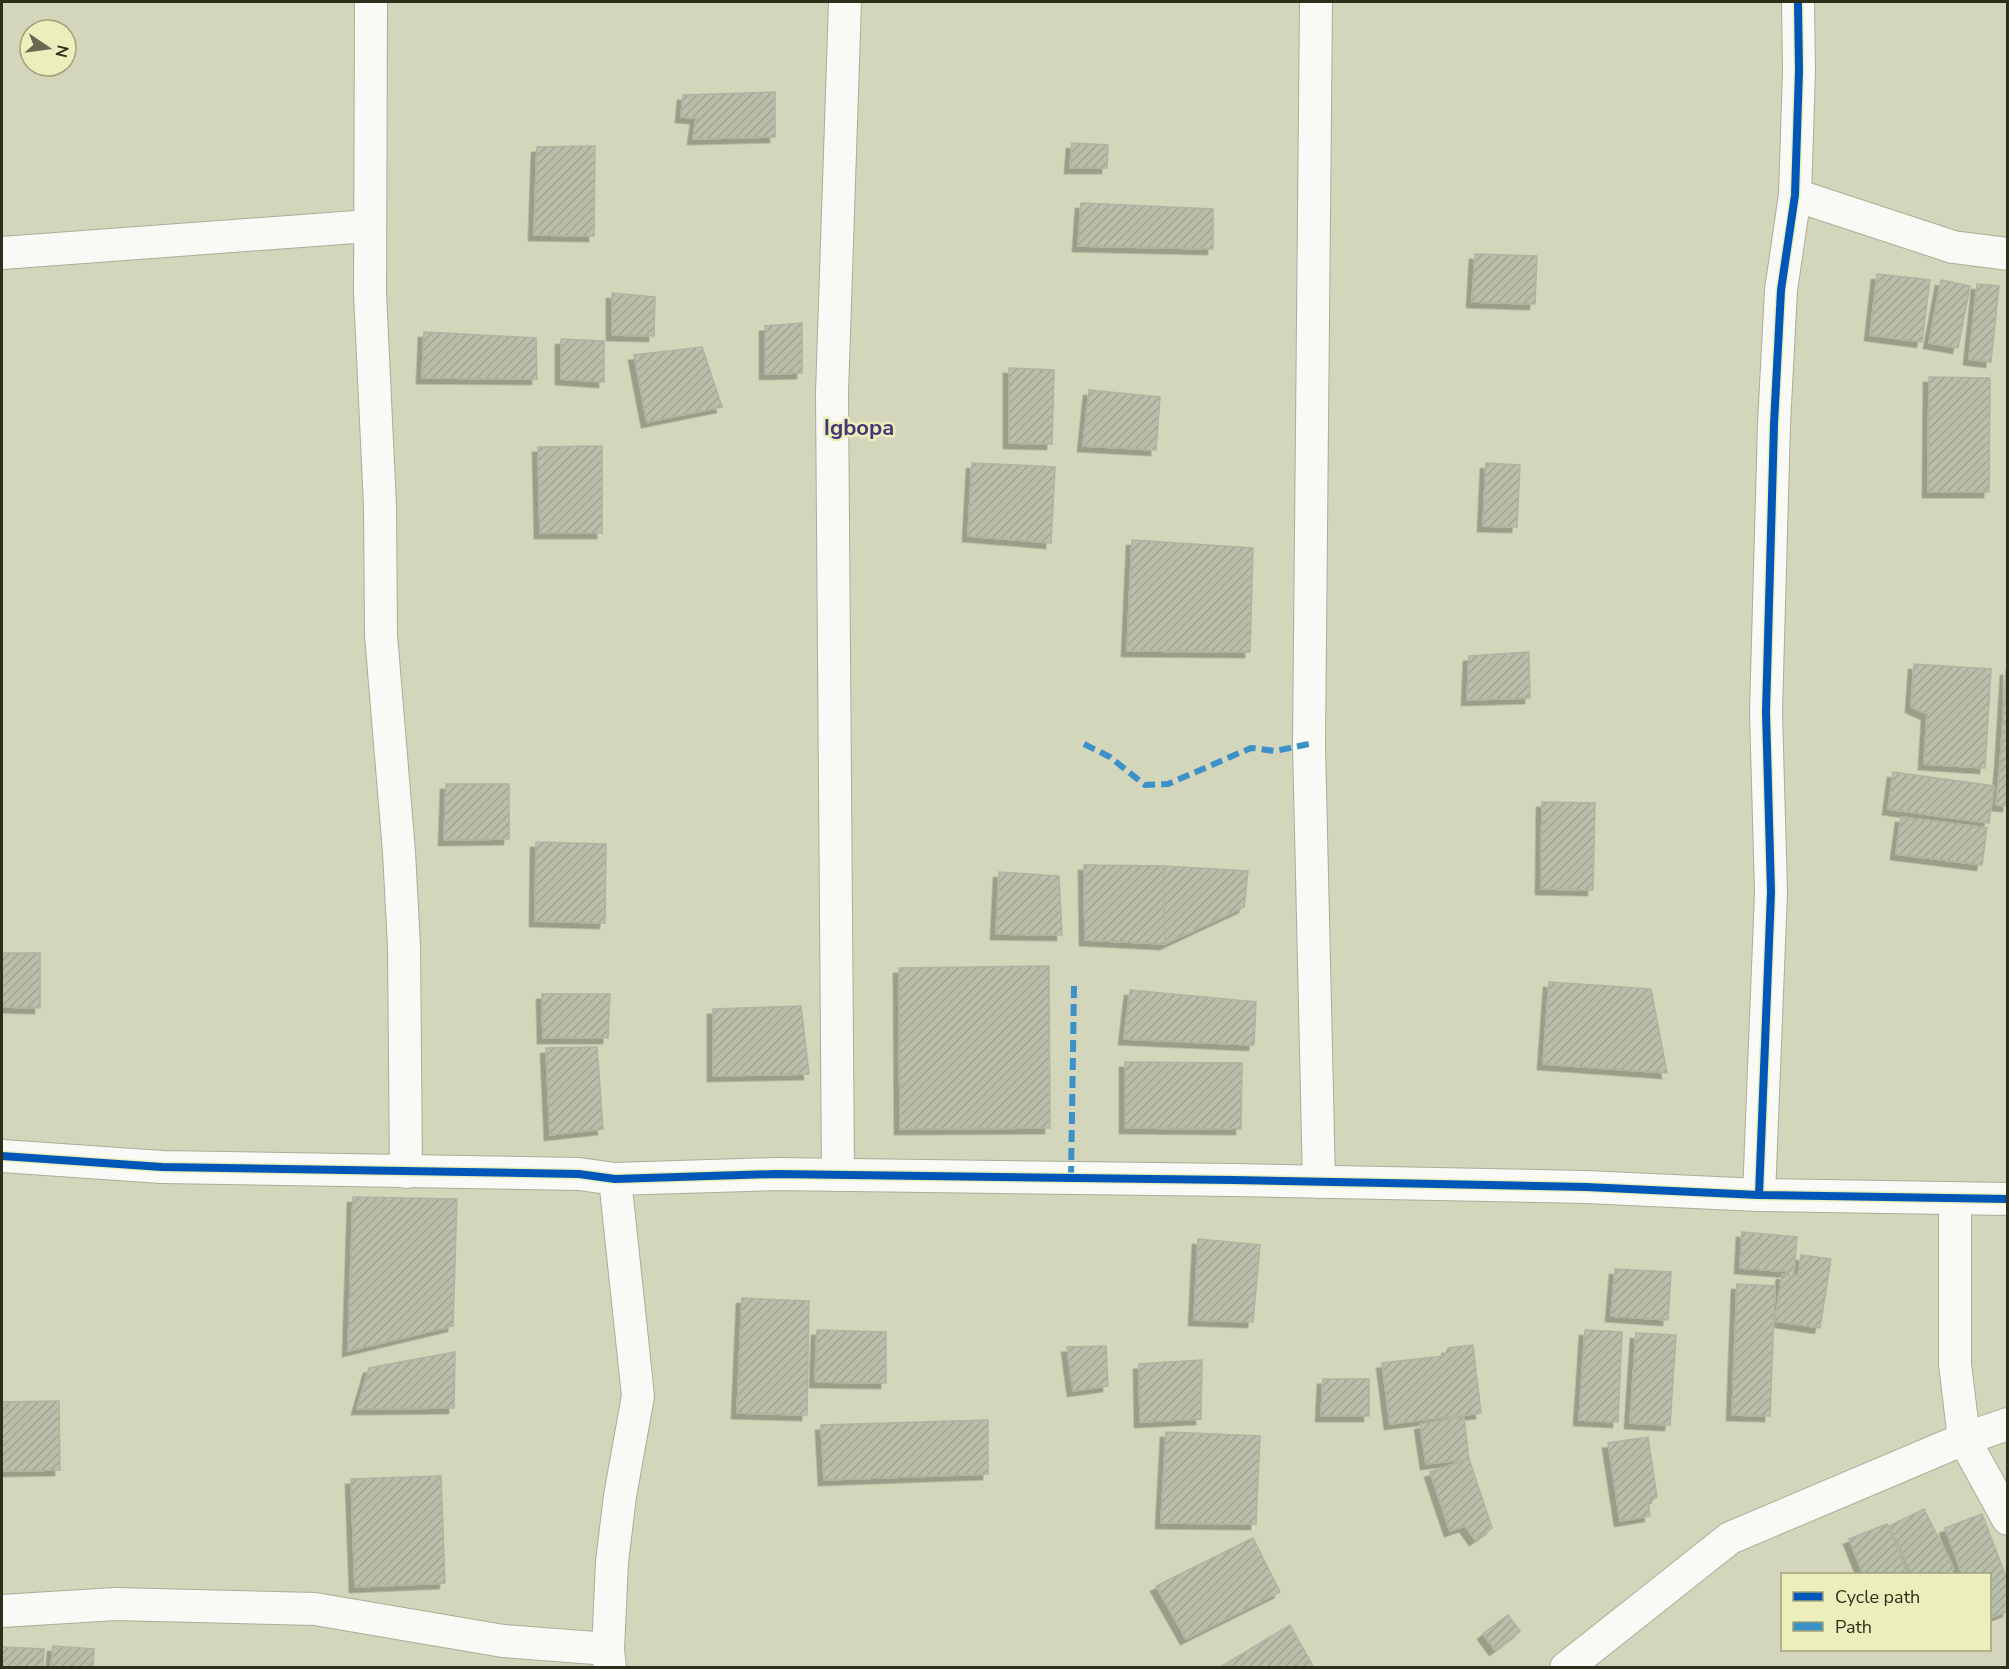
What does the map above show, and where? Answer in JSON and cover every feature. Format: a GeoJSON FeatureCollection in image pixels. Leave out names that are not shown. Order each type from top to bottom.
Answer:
{"type":"FeatureCollection","features":[{"type":"Feature","properties":{"kind":"street"},"geometry":{"type":"LineString","coordinates":[[371,2],[370,293],[380,506],[381,635],[399,852],[404,946],[406,1173]]}},
{"type":"Feature","properties":{"kind":"street"},"geometry":{"type":"LineString","coordinates":[[838,1175],[832,416],[846,2]]}},
{"type":"Feature","properties":{"kind":"street"},"geometry":{"type":"LineString","coordinates":[[1316,2],[1309,744],[1318,1182]]}},
{"type":"Feature","properties":{"kind":"street"},"geometry":{"type":"LineString","coordinates":[[1759,1195],[1771,892],[1766,712],[1774,423],[1781,290],[1795,195],[1799,70],[1798,2]]}},
{"type":"Feature","properties":{"kind":"street"},"geometry":{"type":"LineString","coordinates":[[1795,195],[1953,247],[2007,254]]}},
{"type":"Feature","properties":{"kind":"street"},"geometry":{"type":"LineString","coordinates":[[2,253],[369,226]]}},
{"type":"Feature","properties":{"kind":"street"},"geometry":{"type":"LineString","coordinates":[[2,1156],[162,1167],[406,1173],[579,1174],[615,1179],[776,1174],[1586,1187],[1759,1195],[2007,1199]]}},
{"type":"Feature","properties":{"kind":"street"},"geometry":{"type":"LineString","coordinates":[[2,1611],[115,1604],[315,1609],[609,1658],[612,1562],[617,1518],[638,1396],[615,1179]]}},
{"type":"Feature","properties":{"kind":"street"},"geometry":{"type":"LineString","coordinates":[[1954,1199],[1955,1364],[1964,1439],[2007,1519]]}},
{"type":"Feature","properties":{"kind":"street"},"geometry":{"type":"LineString","coordinates":[[1566,1668],[1730,1538],[1964,1439],[2007,1424]]}},
{"type":"Feature","properties":{"kind":"building"},"geometry":{"type":"Polygon","coordinates":[[[775,92],[775,137],[693,139],[696,118],[681,117],[683,95],[775,92]]]}},
{"type":"Feature","properties":{"kind":"building"},"geometry":{"type":"Polygon","coordinates":[[[1072,143],[1108,145],[1107,168],[1070,168],[1072,143]]]}},
{"type":"Feature","properties":{"kind":"building"},"geometry":{"type":"Polygon","coordinates":[[[595,146],[594,236],[534,235],[537,147],[595,146]]]}},
{"type":"Feature","properties":{"kind":"building"},"geometry":{"type":"Polygon","coordinates":[[[1081,203],[1213,209],[1213,249],[1078,246],[1081,203]]]}},
{"type":"Feature","properties":{"kind":"building"},"geometry":{"type":"Polygon","coordinates":[[[1475,254],[1537,256],[1535,304],[1472,302],[1475,254]]]}},
{"type":"Feature","properties":{"kind":"building"},"geometry":{"type":"Polygon","coordinates":[[[1877,274],[1930,280],[1922,342],[1870,335],[1877,274]]]}},
{"type":"Feature","properties":{"kind":"building"},"geometry":{"type":"Polygon","coordinates":[[[1941,280],[1970,286],[1958,348],[1929,343],[1941,280]]]}},
{"type":"Feature","properties":{"kind":"building"},"geometry":{"type":"Polygon","coordinates":[[[1977,284],[1999,286],[1991,362],[1969,359],[1977,284]]]}},
{"type":"Feature","properties":{"kind":"building"},"geometry":{"type":"Polygon","coordinates":[[[612,293],[655,297],[654,336],[612,335],[612,293]]]}},
{"type":"Feature","properties":{"kind":"building"},"geometry":{"type":"Polygon","coordinates":[[[802,323],[802,373],[765,374],[765,326],[802,323]]]}},
{"type":"Feature","properties":{"kind":"building"},"geometry":{"type":"Polygon","coordinates":[[[424,332],[536,338],[537,379],[422,378],[424,332]]]}},
{"type":"Feature","properties":{"kind":"building"},"geometry":{"type":"Polygon","coordinates":[[[561,339],[604,341],[604,382],[561,379],[561,339]]]}},
{"type":"Feature","properties":{"kind":"building"},"geometry":{"type":"Polygon","coordinates":[[[702,347],[722,407],[647,422],[634,355],[702,347]]]}},
{"type":"Feature","properties":{"kind":"building"},"geometry":{"type":"Polygon","coordinates":[[[1009,368],[1054,370],[1052,444],[1009,443],[1009,368]]]}},
{"type":"Feature","properties":{"kind":"building"},"geometry":{"type":"Polygon","coordinates":[[[1929,377],[1990,378],[1989,492],[1928,492],[1929,377]]]}},
{"type":"Feature","properties":{"kind":"building"},"geometry":{"type":"Polygon","coordinates":[[[1089,390],[1160,397],[1156,450],[1083,446],[1089,390]]]}},
{"type":"Feature","properties":{"kind":"building"},"geometry":{"type":"Polygon","coordinates":[[[602,446],[602,533],[540,533],[538,447],[602,446]]]}},
{"type":"Feature","properties":{"kind":"building"},"geometry":{"type":"Polygon","coordinates":[[[972,463],[1055,467],[1051,543],[968,536],[972,463]]]}},
{"type":"Feature","properties":{"kind":"building"},"geometry":{"type":"Polygon","coordinates":[[[1486,463],[1520,465],[1517,527],[1483,526],[1486,463]]]}},
{"type":"Feature","properties":{"kind":"building"},"geometry":{"type":"Polygon","coordinates":[[[1132,540],[1253,548],[1250,652],[1127,651],[1132,540]]]}},
{"type":"Feature","properties":{"kind":"building"},"geometry":{"type":"Polygon","coordinates":[[[1529,652],[1530,698],[1467,700],[1469,656],[1529,652]]]}},
{"type":"Feature","properties":{"kind":"building"},"geometry":{"type":"Polygon","coordinates":[[[1914,664],[1991,669],[1985,768],[1924,764],[1927,714],[1911,707],[1914,664]]]}},
{"type":"Feature","properties":{"kind":"building"},"geometry":{"type":"Polygon","coordinates":[[[2006,670],[2008,670],[2008,765],[2000,765],[2006,670]]]}},
{"type":"Feature","properties":{"kind":"building"},"geometry":{"type":"Polygon","coordinates":[[[2000,765],[2008,765],[2008,806],[1996,805],[2000,765]]]}},
{"type":"Feature","properties":{"kind":"building"},"geometry":{"type":"Polygon","coordinates":[[[1893,772],[1994,786],[1989,823],[1888,809],[1893,772]]]}},
{"type":"Feature","properties":{"kind":"building"},"geometry":{"type":"Polygon","coordinates":[[[446,784],[509,784],[509,839],[444,840],[446,784]]]}},
{"type":"Feature","properties":{"kind":"building"},"geometry":{"type":"Polygon","coordinates":[[[1542,802],[1595,803],[1593,890],[1541,889],[1542,802]]]}},
{"type":"Feature","properties":{"kind":"building"},"geometry":{"type":"Polygon","coordinates":[[[1901,817],[1987,828],[1982,865],[1896,854],[1901,817]]]}},
{"type":"Feature","properties":{"kind":"building"},"geometry":{"type":"Polygon","coordinates":[[[536,842],[606,844],[605,923],[535,921],[536,842]]]}},
{"type":"Feature","properties":{"kind":"building"},"geometry":{"type":"Polygon","coordinates":[[[1084,865],[1163,866],[1165,944],[1085,940],[1084,865]]]}},
{"type":"Feature","properties":{"kind":"building"},"geometry":{"type":"Polygon","coordinates":[[[1163,866],[1248,871],[1244,907],[1165,944],[1163,866]]]}},
{"type":"Feature","properties":{"kind":"building"},"geometry":{"type":"Polygon","coordinates":[[[999,872],[1059,876],[1062,935],[996,934],[999,872]]]}},
{"type":"Feature","properties":{"kind":"building"},"geometry":{"type":"Polygon","coordinates":[[[2,953],[40,953],[40,1008],[2,1007],[2,953]]]}},
{"type":"Feature","properties":{"kind":"building"},"geometry":{"type":"Polygon","coordinates":[[[1049,966],[1050,1128],[900,1129],[899,968],[1049,966]]]}},
{"type":"Feature","properties":{"kind":"building"},"geometry":{"type":"Polygon","coordinates":[[[1549,982],[1651,989],[1667,1073],[1543,1064],[1549,982]]]}},
{"type":"Feature","properties":{"kind":"building"},"geometry":{"type":"Polygon","coordinates":[[[1130,990],[1256,1002],[1254,1045],[1124,1039],[1130,990]]]}},
{"type":"Feature","properties":{"kind":"building"},"geometry":{"type":"Polygon","coordinates":[[[542,994],[610,994],[608,1038],[543,1038],[542,994]]]}},
{"type":"Feature","properties":{"kind":"building"},"geometry":{"type":"Polygon","coordinates":[[[801,1006],[809,1074],[713,1076],[713,1009],[801,1006]]]}},
{"type":"Feature","properties":{"kind":"building"},"geometry":{"type":"Polygon","coordinates":[[[597,1047],[603,1129],[550,1135],[546,1048],[597,1047]]]}},
{"type":"Feature","properties":{"kind":"building"},"geometry":{"type":"Polygon","coordinates":[[[1125,1062],[1242,1063],[1241,1129],[1125,1128],[1125,1062]]]}},
{"type":"Feature","properties":{"kind":"building"},"geometry":{"type":"Polygon","coordinates":[[[353,1197],[457,1199],[453,1326],[348,1351],[353,1197]]]}},
{"type":"Feature","properties":{"kind":"building"},"geometry":{"type":"Polygon","coordinates":[[[1742,1232],[1797,1237],[1794,1272],[1740,1268],[1742,1232]]]}},
{"type":"Feature","properties":{"kind":"building"},"geometry":{"type":"Polygon","coordinates":[[[1198,1239],[1260,1245],[1253,1322],[1194,1320],[1198,1239]]]}},
{"type":"Feature","properties":{"kind":"building"},"geometry":{"type":"Polygon","coordinates":[[[1801,1255],[1831,1259],[1820,1328],[1775,1321],[1782,1274],[1798,1276],[1801,1255]]]}},
{"type":"Feature","properties":{"kind":"building"},"geometry":{"type":"Polygon","coordinates":[[[1615,1269],[1671,1272],[1668,1320],[1611,1316],[1615,1269]]]}},
{"type":"Feature","properties":{"kind":"building"},"geometry":{"type":"Polygon","coordinates":[[[1737,1284],[1775,1286],[1770,1416],[1732,1415],[1737,1284]]]}},
{"type":"Feature","properties":{"kind":"building"},"geometry":{"type":"Polygon","coordinates":[[[742,1298],[809,1301],[807,1415],[737,1413],[742,1298]]]}},
{"type":"Feature","properties":{"kind":"building"},"geometry":{"type":"Polygon","coordinates":[[[817,1330],[886,1332],[886,1383],[815,1382],[817,1330]]]}},
{"type":"Feature","properties":{"kind":"building"},"geometry":{"type":"Polygon","coordinates":[[[1585,1330],[1622,1332],[1618,1422],[1579,1420],[1585,1330]]]}},
{"type":"Feature","properties":{"kind":"building"},"geometry":{"type":"Polygon","coordinates":[[[1636,1333],[1676,1335],[1670,1425],[1630,1423],[1636,1333]]]}},
{"type":"Feature","properties":{"kind":"building"},"geometry":{"type":"Polygon","coordinates":[[[1473,1345],[1481,1413],[1390,1424],[1382,1363],[1444,1356],[1448,1348],[1473,1345]]]}},
{"type":"Feature","properties":{"kind":"building"},"geometry":{"type":"Polygon","coordinates":[[[1106,1346],[1108,1386],[1073,1391],[1067,1347],[1106,1346]]]}},
{"type":"Feature","properties":{"kind":"building"},"geometry":{"type":"Polygon","coordinates":[[[455,1352],[454,1408],[357,1409],[369,1368],[455,1352]]]}},
{"type":"Feature","properties":{"kind":"building"},"geometry":{"type":"Polygon","coordinates":[[[1202,1360],[1201,1419],[1140,1422],[1139,1364],[1202,1360]]]}},
{"type":"Feature","properties":{"kind":"building"},"geometry":{"type":"Polygon","coordinates":[[[1323,1379],[1369,1379],[1369,1416],[1321,1416],[1323,1379]]]}},
{"type":"Feature","properties":{"kind":"building"},"geometry":{"type":"Polygon","coordinates":[[[59,1401],[60,1470],[2,1471],[2,1402],[59,1401]]]}},
{"type":"Feature","properties":{"kind":"building"},"geometry":{"type":"Polygon","coordinates":[[[1464,1417],[1469,1459],[1426,1464],[1420,1424],[1464,1417]]]}},
{"type":"Feature","properties":{"kind":"building"},"geometry":{"type":"Polygon","coordinates":[[[988,1420],[988,1474],[824,1480],[821,1425],[988,1420]]]}},
{"type":"Feature","properties":{"kind":"building"},"geometry":{"type":"Polygon","coordinates":[[[1166,1432],[1260,1436],[1256,1524],[1161,1523],[1166,1432]]]}},
{"type":"Feature","properties":{"kind":"building"},"geometry":{"type":"Polygon","coordinates":[[[1648,1437],[1657,1497],[1648,1502],[1650,1516],[1620,1521],[1608,1443],[1648,1437]]]}},
{"type":"Feature","properties":{"kind":"building"},"geometry":{"type":"Polygon","coordinates":[[[1469,1459],[1492,1528],[1475,1540],[1465,1526],[1450,1531],[1430,1472],[1469,1459]]]}},
{"type":"Feature","properties":{"kind":"building"},"geometry":{"type":"Polygon","coordinates":[[[441,1476],[445,1583],[355,1587],[351,1479],[441,1476]]]}},
{"type":"Feature","properties":{"kind":"building"},"geometry":{"type":"Polygon","coordinates":[[[1924,1509],[1954,1569],[1945,1573],[1912,1573],[1889,1526],[1924,1509]]]}},
{"type":"Feature","properties":{"kind":"building"},"geometry":{"type":"Polygon","coordinates":[[[1982,1514],[2008,1582],[2008,1611],[1991,1618],[1991,1573],[1962,1573],[1945,1528],[1982,1514]]]}},
{"type":"Feature","properties":{"kind":"building"},"geometry":{"type":"Polygon","coordinates":[[[1887,1524],[1908,1573],[1863,1573],[1849,1539],[1887,1524]]]}},
{"type":"Feature","properties":{"kind":"building"},"geometry":{"type":"Polygon","coordinates":[[[1253,1538],[1280,1592],[1186,1639],[1156,1586],[1253,1538]]]}},
{"type":"Feature","properties":{"kind":"building"},"geometry":{"type":"Polygon","coordinates":[[[1508,1615],[1520,1631],[1495,1650],[1483,1634],[1508,1615]]]}},
{"type":"Feature","properties":{"kind":"building"},"geometry":{"type":"Polygon","coordinates":[[[1290,1625],[1314,1668],[1222,1666],[1290,1625]]]}},
{"type":"Feature","properties":{"kind":"building"},"geometry":{"type":"Polygon","coordinates":[[[53,1646],[94,1649],[93,1668],[51,1668],[53,1646]]]}},
{"type":"Feature","properties":{"kind":"building"},"geometry":{"type":"Polygon","coordinates":[[[2,1647],[44,1649],[43,1668],[2,1668],[2,1647]]]}},
{"type":"Feature","properties":{"kind":"marked path"},"geometry":{"type":"LineString","coordinates":[[1084,744],[1110,757],[1145,785],[1168,784],[1251,748],[1275,751],[1309,744]]}},
{"type":"Feature","properties":{"kind":"marked path"},"geometry":{"type":"LineString","coordinates":[[1071,1178],[1074,986]]}},
{"type":"Feature","properties":{"kind":"cycle path"},"geometry":{"type":"LineString","coordinates":[[1759,1195],[1771,892],[1766,712],[1774,424],[1781,290],[1795,195],[1799,71],[1798,2]]}},
{"type":"Feature","properties":{"kind":"cycle path"},"geometry":{"type":"LineString","coordinates":[[2,1156],[162,1167],[579,1174],[615,1179],[776,1174],[1233,1180],[1586,1187],[1759,1195],[2008,1199]]}},
{"type":"Feature","properties":{"kind":"district","name":"Igbopa"},"geometry":{"type":"Point","coordinates":[859,427]}}]}
